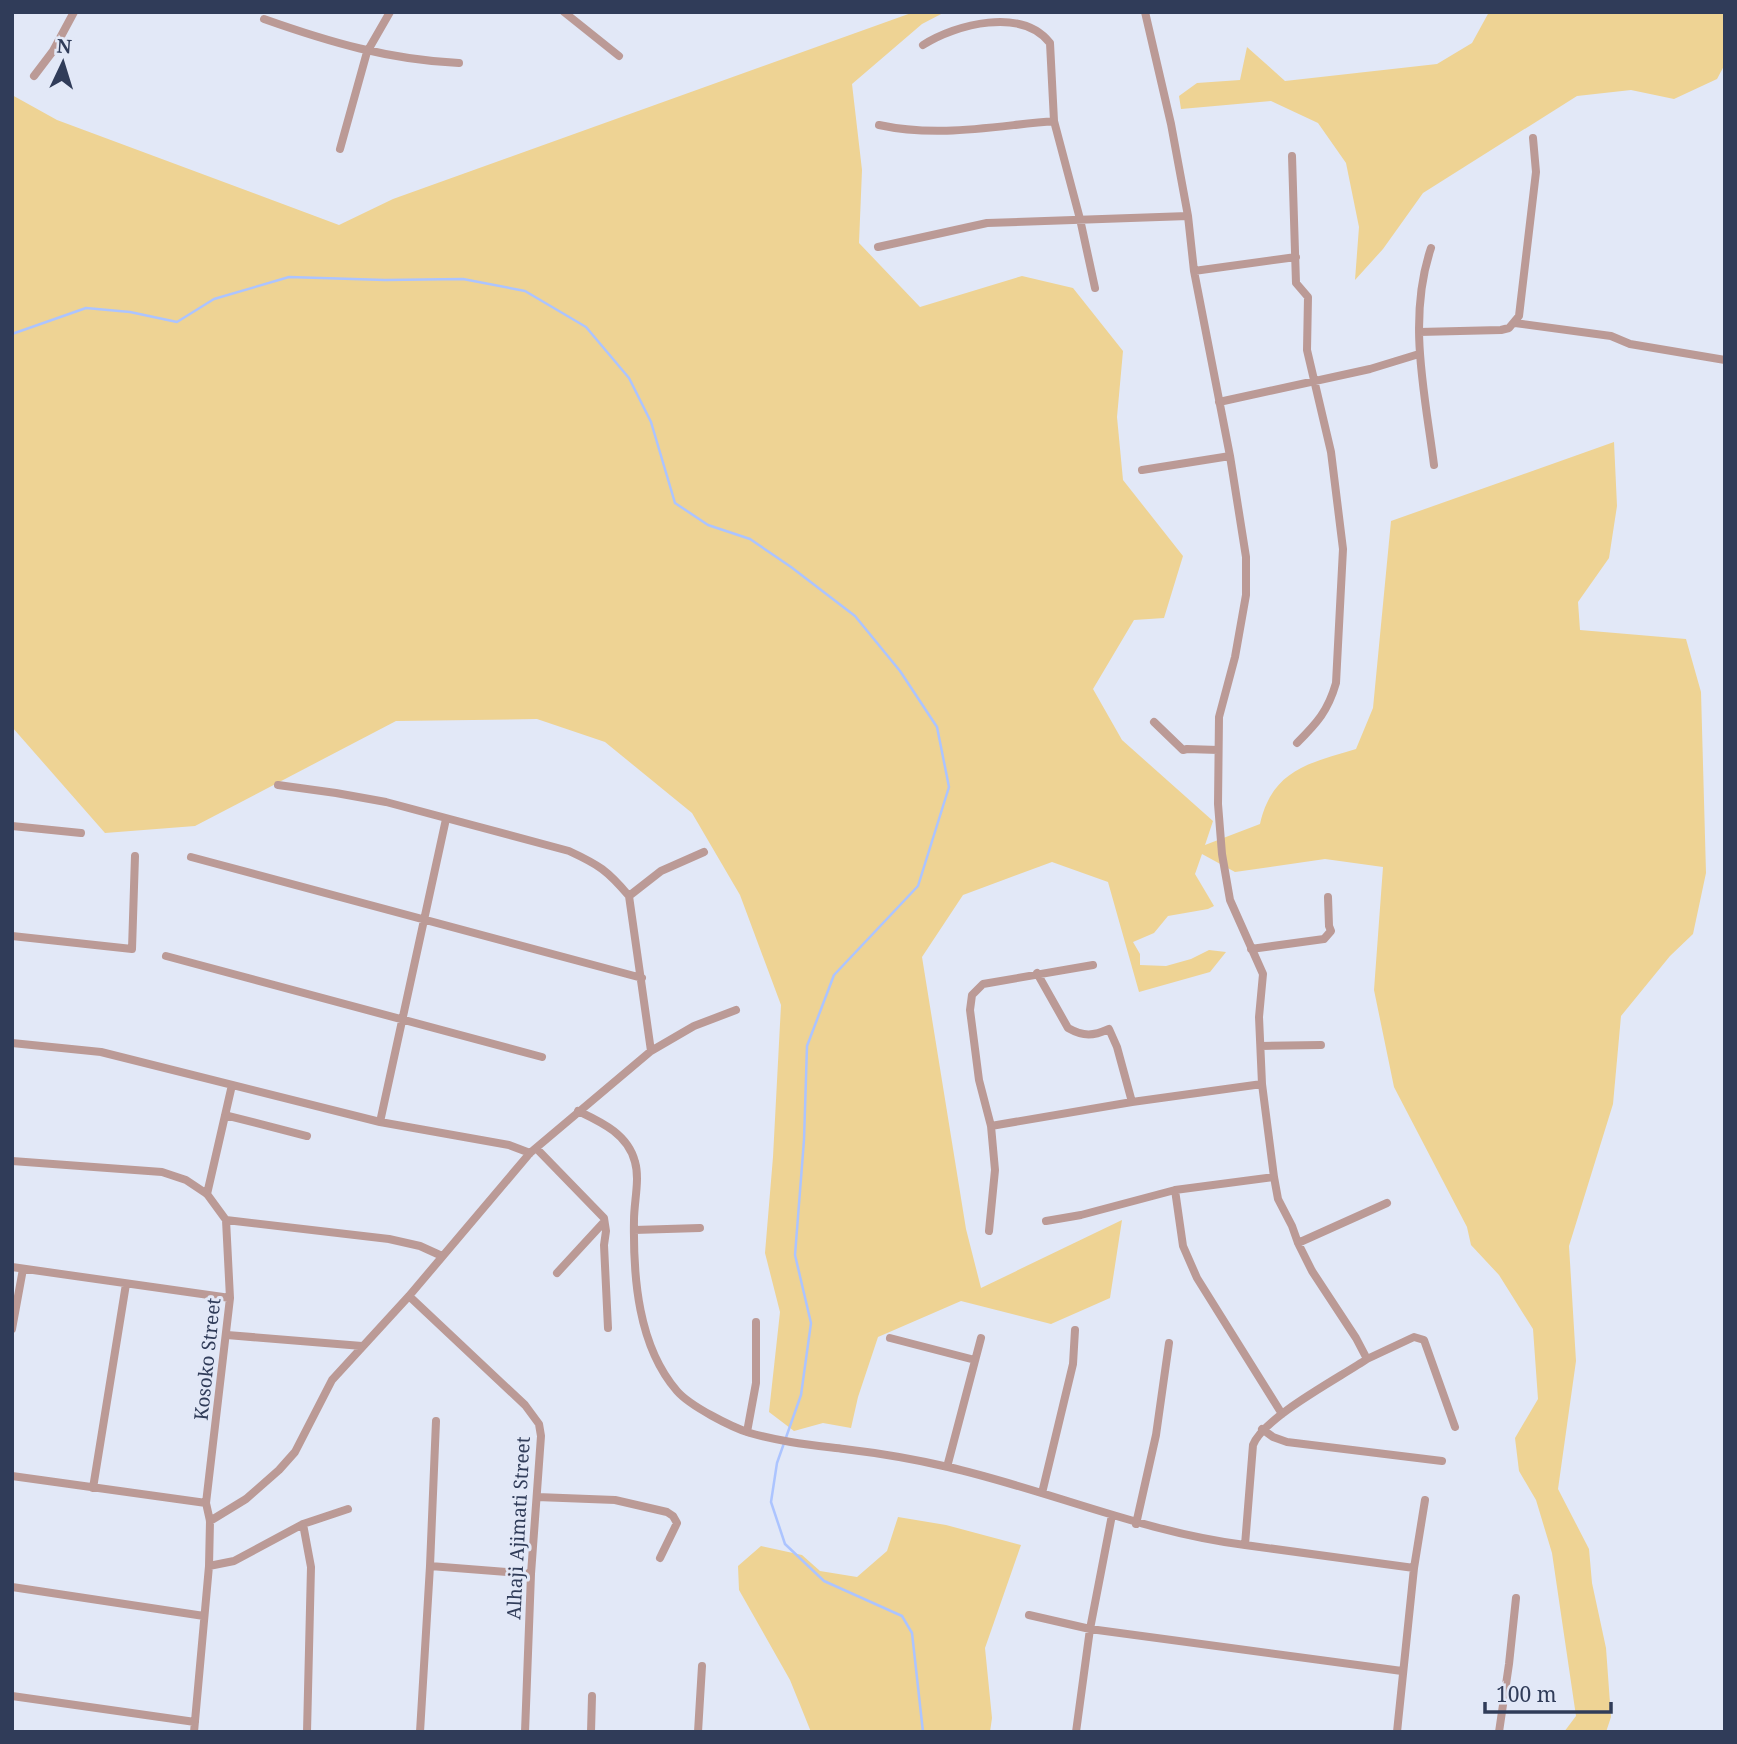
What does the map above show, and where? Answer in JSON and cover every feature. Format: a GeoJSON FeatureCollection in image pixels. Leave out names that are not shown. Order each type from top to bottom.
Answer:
{"type":"FeatureCollection","features":[{"type":"Feature","properties":{"kind":"street"},"geometry":{"type":"LineString","coordinates":[[34,76],[72,15],[62,12]]}},
{"type":"Feature","properties":{"kind":"street"},"geometry":{"type":"LineString","coordinates":[[340,149],[367,52],[390,12]]}},
{"type":"Feature","properties":{"kind":"street"},"geometry":{"type":"LineString","coordinates":[[564,12],[619,56]]}},
{"type":"Feature","properties":{"kind":"street"},"geometry":{"type":"LineString","coordinates":[[1145,12],[1171,124],[1188,216],[1194,271],[1230,456],[1246,557],[1246,595],[1235,657],[1219,717],[1222,854],[1230,900],[1263,974],[1259,1017],[1262,1084],[1274,1177],[1278,1199],[1312,1271],[1367,1359]]}},
{"type":"Feature","properties":{"kind":"street"},"geometry":{"type":"LineString","coordinates":[[264,19],[367,52],[422,61],[459,63]]}},
{"type":"Feature","properties":{"kind":"street"},"geometry":{"type":"LineString","coordinates":[[923,45],[940,34],[960,27],[1015,23],[1033,29],[1050,43],[1054,121],[1095,288]]}},
{"type":"Feature","properties":{"kind":"street"},"geometry":{"type":"LineString","coordinates":[[879,125],[935,132],[1054,121]]}},
{"type":"Feature","properties":{"kind":"street"},"geometry":{"type":"LineString","coordinates":[[1419,332],[1501,330],[1515,323],[1520,308],[1536,172],[1533,138]]}},
{"type":"Feature","properties":{"kind":"street"},"geometry":{"type":"LineString","coordinates":[[1292,156],[1296,283],[1308,298],[1307,350],[1331,452],[1343,549],[1336,683],[1322,718],[1297,744]]}},
{"type":"Feature","properties":{"kind":"street"},"geometry":{"type":"LineString","coordinates":[[878,247],[987,223],[1188,216]]}},
{"type":"Feature","properties":{"kind":"street"},"geometry":{"type":"LineString","coordinates":[[1430,248],[1421,285],[1419,354],[1434,465]]}},
{"type":"Feature","properties":{"kind":"street"},"geometry":{"type":"LineString","coordinates":[[1194,271],[1296,257]]}},
{"type":"Feature","properties":{"kind":"street"},"geometry":{"type":"LineString","coordinates":[[1515,323],[1611,336],[1630,344],[1725,360]]}},
{"type":"Feature","properties":{"kind":"street"},"geometry":{"type":"LineString","coordinates":[[1219,402],[1370,369],[1419,354]]}},
{"type":"Feature","properties":{"kind":"street"},"geometry":{"type":"LineString","coordinates":[[1142,470],[1230,456]]}},
{"type":"Feature","properties":{"kind":"street"},"geometry":{"type":"LineString","coordinates":[[1154,722],[1183,751],[1187,748],[1218,750]]}},
{"type":"Feature","properties":{"kind":"street"},"geometry":{"type":"LineString","coordinates":[[278,785],[386,802],[569,851],[596,863],[614,878],[629,896],[651,1051]]}},
{"type":"Feature","properties":{"kind":"street"},"geometry":{"type":"LineString","coordinates":[[380,1122],[446,819]]}},
{"type":"Feature","properties":{"kind":"street"},"geometry":{"type":"LineString","coordinates":[[12,826],[80,833]]}},
{"type":"Feature","properties":{"kind":"street"},"geometry":{"type":"LineString","coordinates":[[629,896],[661,871],[704,852]]}},
{"type":"Feature","properties":{"kind":"street"},"geometry":{"type":"LineString","coordinates":[[12,936],[132,949],[135,856]]}},
{"type":"Feature","properties":{"kind":"street"},"geometry":{"type":"LineString","coordinates":[[191,858],[642,978]]}},
{"type":"Feature","properties":{"kind":"street"},"geometry":{"type":"LineString","coordinates":[[1251,948],[1324,939],[1331,931],[1328,897]]}},
{"type":"Feature","properties":{"kind":"street"},"geometry":{"type":"LineString","coordinates":[[166,956],[542,1057]]}},
{"type":"Feature","properties":{"kind":"street"},"geometry":{"type":"LineString","coordinates":[[989,1231],[995,1170],[990,1126],[979,1080],[970,1010],[972,995],[983,984],[1093,965]]}},
{"type":"Feature","properties":{"kind":"street"},"geometry":{"type":"LineString","coordinates":[[1037,973],[1068,1028],[1093,1036],[1109,1029],[1117,1047],[1132,1102]]}},
{"type":"Feature","properties":{"kind":"street"},"geometry":{"type":"LineString","coordinates":[[210,1521],[246,1499],[295,1452],[332,1380],[409,1296],[533,1151],[651,1051],[694,1026],[736,1010]]}},
{"type":"Feature","properties":{"kind":"street"},"geometry":{"type":"LineString","coordinates":[[12,1043],[101,1052],[380,1122],[533,1151],[604,1218],[608,1328]]}},
{"type":"Feature","properties":{"kind":"street"},"geometry":{"type":"LineString","coordinates":[[1261,1046],[1321,1045]]}},
{"type":"Feature","properties":{"kind":"street"},"geometry":{"type":"LineString","coordinates":[[990,1126],[1262,1084]]}},
{"type":"Feature","properties":{"kind":"street"},"geometry":{"type":"LineString","coordinates":[[207,1194],[232,1085]]}},
{"type":"Feature","properties":{"kind":"street"},"geometry":{"type":"LineString","coordinates":[[578,1111],[620,1136],[636,1163],[634,1230],[642,1319],[656,1358],[667,1378],[679,1394],[695,1405],[747,1432],[792,1442],[947,1466],[1136,1524],[1212,1541],[1414,1568]]}},
{"type":"Feature","properties":{"kind":"street"},"geometry":{"type":"LineString","coordinates":[[225,1115],[307,1136]]}},
{"type":"Feature","properties":{"kind":"street"},"geometry":{"type":"LineString","coordinates":[[12,1161],[162,1172],[186,1180],[207,1194],[226,1220],[389,1239],[420,1246],[442,1255]]}},
{"type":"Feature","properties":{"kind":"street"},"geometry":{"type":"LineString","coordinates":[[1046,1221],[1082,1215],[1175,1190],[1274,1177]]}},
{"type":"Feature","properties":{"kind":"street"},"geometry":{"type":"LineString","coordinates":[[1175,1190],[1183,1246],[1197,1278],[1282,1414]]}},
{"type":"Feature","properties":{"kind":"street"},"geometry":{"type":"LineString","coordinates":[[1298,1243],[1387,1203]]}},
{"type":"Feature","properties":{"kind":"street","name":"Kosoko Street"},"geometry":{"type":"LineString","coordinates":[[194,1732],[209,1566],[210,1521],[206,1503],[230,1298],[226,1220]]}},
{"type":"Feature","properties":{"kind":"street"},"geometry":{"type":"LineString","coordinates":[[556,1273],[604,1222]]}},
{"type":"Feature","properties":{"kind":"street"},"geometry":{"type":"LineString","coordinates":[[634,1230],[700,1228]]}},
{"type":"Feature","properties":{"kind":"street"},"geometry":{"type":"LineString","coordinates":[[12,1267],[230,1298]]}},
{"type":"Feature","properties":{"kind":"street"},"geometry":{"type":"LineString","coordinates":[[12,1329],[23,1269]]}},
{"type":"Feature","properties":{"kind":"street"},"geometry":{"type":"LineString","coordinates":[[93,1489],[127,1284]]}},
{"type":"Feature","properties":{"kind":"street","name":"Alhaji Ajimati Street"},"geometry":{"type":"LineString","coordinates":[[409,1296],[525,1405],[539,1424],[541,1436],[531,1574],[525,1732]]}},
{"type":"Feature","properties":{"kind":"street"},"geometry":{"type":"LineString","coordinates":[[747,1432],[756,1383],[756,1322]]}},
{"type":"Feature","properties":{"kind":"street"},"geometry":{"type":"LineString","coordinates":[[1042,1493],[1073,1364],[1075,1330]]}},
{"type":"Feature","properties":{"kind":"street"},"geometry":{"type":"LineString","coordinates":[[227,1335],[362,1346]]}},
{"type":"Feature","properties":{"kind":"street"},"geometry":{"type":"LineString","coordinates":[[1245,1545],[1253,1445],[1262,1429],[1367,1359],[1414,1337],[1424,1340],[1455,1427]]}},
{"type":"Feature","properties":{"kind":"street"},"geometry":{"type":"LineString","coordinates":[[890,1338],[975,1360]]}},
{"type":"Feature","properties":{"kind":"street"},"geometry":{"type":"LineString","coordinates":[[947,1466],[981,1338]]}},
{"type":"Feature","properties":{"kind":"street"},"geometry":{"type":"LineString","coordinates":[[1136,1524],[1156,1435],[1169,1343]]}},
{"type":"Feature","properties":{"kind":"street"},"geometry":{"type":"LineString","coordinates":[[420,1732],[436,1421]]}},
{"type":"Feature","properties":{"kind":"street"},"geometry":{"type":"LineString","coordinates":[[1262,1429],[1287,1442],[1443,1461]]}},
{"type":"Feature","properties":{"kind":"street"},"geometry":{"type":"LineString","coordinates":[[12,1476],[206,1503]]}},
{"type":"Feature","properties":{"kind":"street"},"geometry":{"type":"LineString","coordinates":[[537,1497],[615,1500],[667,1512],[677,1523],[660,1558]]}},
{"type":"Feature","properties":{"kind":"street"},"geometry":{"type":"LineString","coordinates":[[1397,1732],[1414,1568],[1425,1500]]}},
{"type":"Feature","properties":{"kind":"street"},"geometry":{"type":"LineString","coordinates":[[209,1566],[234,1561],[303,1524],[348,1509]]}},
{"type":"Feature","properties":{"kind":"street"},"geometry":{"type":"LineString","coordinates":[[1076,1732],[1090,1629],[1112,1515]]}},
{"type":"Feature","properties":{"kind":"street"},"geometry":{"type":"LineString","coordinates":[[303,1524],[311,1567],[307,1732]]}},
{"type":"Feature","properties":{"kind":"street"},"geometry":{"type":"LineString","coordinates":[[430,1566],[531,1574]]}},
{"type":"Feature","properties":{"kind":"street"},"geometry":{"type":"LineString","coordinates":[[12,1587],[204,1616]]}},
{"type":"Feature","properties":{"kind":"street"},"geometry":{"type":"LineString","coordinates":[[1499,1732],[1516,1598]]}},
{"type":"Feature","properties":{"kind":"street"},"geometry":{"type":"LineString","coordinates":[[1030,1615],[1090,1629],[1402,1671]]}},
{"type":"Feature","properties":{"kind":"street"},"geometry":{"type":"LineString","coordinates":[[698,1732],[702,1666]]}},
{"type":"Feature","properties":{"kind":"street"},"geometry":{"type":"LineString","coordinates":[[12,1696],[195,1722]]}},
{"type":"Feature","properties":{"kind":"street"},"geometry":{"type":"LineString","coordinates":[[591,1732],[592,1696]]}},
{"type":"Feature","properties":{"kind":"shaded area"},"geometry":{"type":"Polygon","coordinates":[[[914,12],[945,12],[922,24],[852,84],[862,170],[859,243],[920,307],[1022,276],[1073,288],[1123,351],[1117,417],[1123,480],[1183,556],[1164,618],[1134,620],[1093,689],[1122,740],[1213,821],[1205,845],[1260,824],[1273,791],[1295,772],[1323,759],[1356,749],[1373,708],[1391,521],[1614,442],[1617,506],[1609,558],[1578,602],[1580,630],[1686,639],[1701,692],[1706,873],[1693,934],[1670,956],[1621,1016],[1613,1104],[1569,1246],[1576,1361],[1558,1489],[1589,1549],[1592,1583],[1606,1648],[1611,1717],[1606,1732],[1564,1732],[1576,1716],[1552,1553],[1536,1500],[1519,1471],[1515,1438],[1538,1399],[1533,1329],[1499,1275],[1471,1245],[1467,1227],[1394,1087],[1374,990],[1383,867],[1325,859],[1235,872],[1202,854],[1195,874],[1214,906],[1168,916],[1154,933],[1133,942],[1140,954],[1140,965],[1166,966],[1191,959],[1209,950],[1226,952],[1210,972],[1139,992],[1108,882],[1052,862],[963,895],[922,957],[966,1229],[981,1288],[1122,1220],[1110,1298],[1051,1324],[961,1301],[878,1337],[858,1397],[851,1428],[823,1423],[794,1431],[769,1412],[780,1312],[765,1253],[781,1005],[740,895],[692,813],[605,742],[537,719],[396,721],[195,826],[105,833],[12,727],[12,95],[57,120],[339,225],[393,199],[914,12]]]}},
{"type":"Feature","properties":{"kind":"shaded area"},"geometry":{"type":"Polygon","coordinates":[[[1489,12],[1725,12],[1725,64],[1717,79],[1674,99],[1631,90],[1577,96],[1423,193],[1383,249],[1355,280],[1359,227],[1346,163],[1318,123],[1271,101],[1181,109],[1179,96],[1197,83],[1240,80],[1247,47],[1285,81],[1437,64],[1472,43],[1489,12]]]}},
{"type":"Feature","properties":{"kind":"shaded area"},"geometry":{"type":"Polygon","coordinates":[[[898,1517],[946,1525],[1021,1545],[985,1648],[992,1718],[990,1732],[811,1732],[790,1680],[739,1590],[738,1566],[761,1546],[802,1555],[820,1571],[857,1577],[887,1551],[898,1517]]]}},
{"type":"Feature","properties":{"kind":"waterway"},"geometry":{"type":"LineString","coordinates":[[12,334],[86,308],[130,312],[177,322],[214,299],[289,277],[463,279],[525,291],[586,327],[629,378],[651,422],[675,503],[708,525],[750,539],[855,616],[900,671],[937,727],[949,787],[918,886],[834,975],[807,1046],[804,1140],[795,1255],[811,1323],[801,1395],[777,1463],[771,1502],[785,1544],[824,1581],[902,1616],[912,1633],[923,1732]]}}]}
